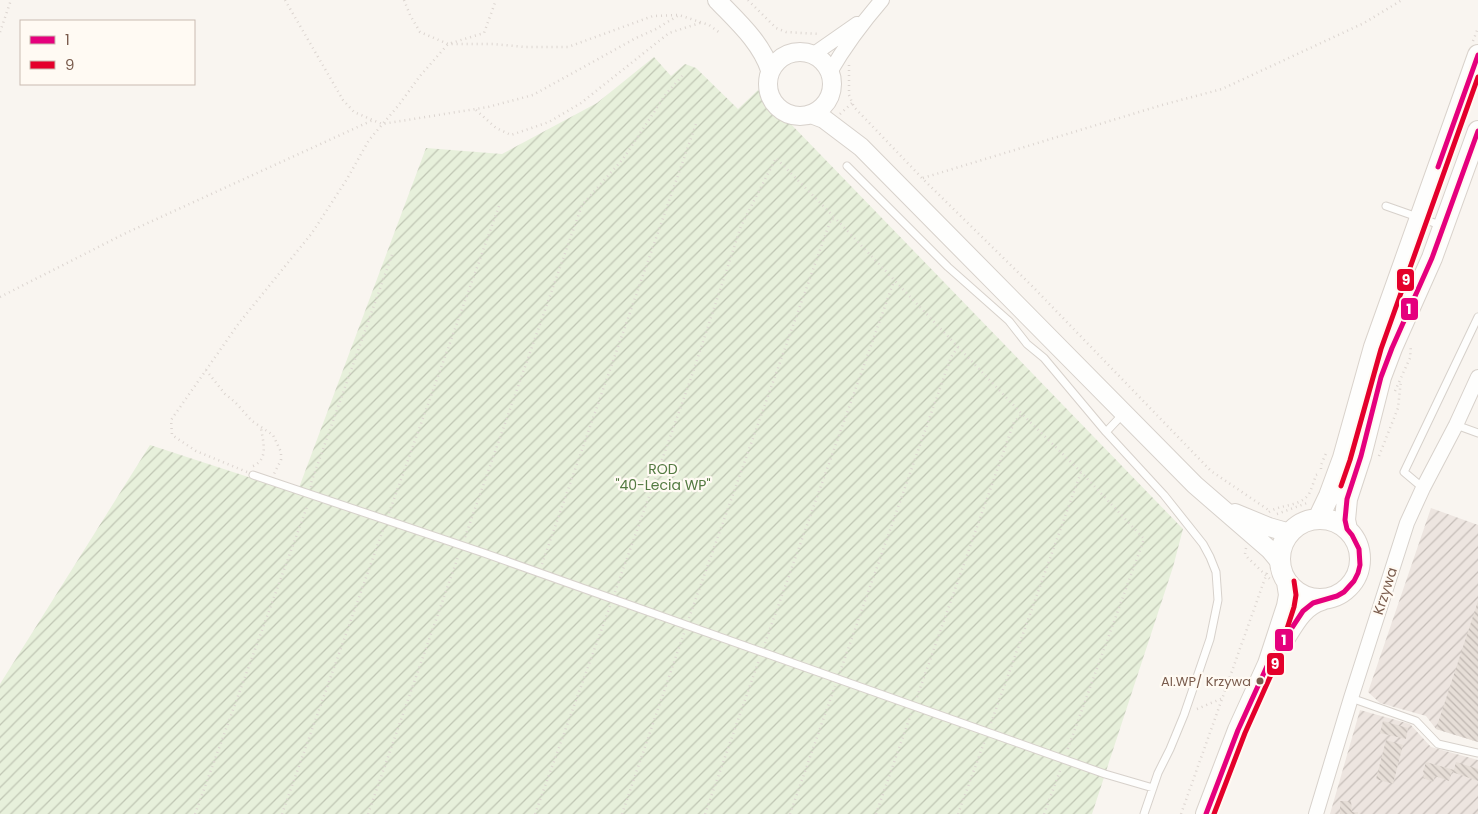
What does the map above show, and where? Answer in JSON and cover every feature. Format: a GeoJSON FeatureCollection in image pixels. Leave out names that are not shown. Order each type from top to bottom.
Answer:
{"type":"FeatureCollection","features":[{"type":"Feature","properties":{"kind":"main road"},"geometry":{"type":"LineString","coordinates":[[1318,518],[1344,458],[1374,347],[1478,55]]}},
{"type":"Feature","properties":{"kind":"main road"},"geometry":{"type":"LineString","coordinates":[[1347,530],[1345,520],[1347,498],[1361,456],[1381,377],[1432,258],[1478,131]]}},
{"type":"Feature","properties":{"kind":"main road"},"geometry":{"type":"LineString","coordinates":[[1206,814],[1238,730],[1268,664],[1287,606],[1289,595],[1287,582],[1281,569],[1273,568],[1282,546],[1290,533],[1302,523],[1318,518],[1333,522],[1352,535],[1358,549],[1360,565],[1358,573],[1354,581],[1344,592],[1313,603],[1303,611],[1268,664]]}},
{"type":"Feature","properties":{"kind":"main road"},"geometry":{"type":"LineString","coordinates":[[1287,582],[1299,594],[1322,600]]}},
{"type":"Feature","properties":{"kind":"street"},"geometry":{"type":"LineString","coordinates":[[717,0],[746,30],[767,60],[770,70]]}},
{"type":"Feature","properties":{"kind":"street"},"geometry":{"type":"LineString","coordinates":[[814,54],[837,47],[882,0]]}},
{"type":"Feature","properties":{"kind":"street"},"geometry":{"type":"LineString","coordinates":[[746,30],[776,50],[787,54]]}},
{"type":"Feature","properties":{"kind":"street"},"geometry":{"type":"LineString","coordinates":[[830,72],[837,47]]}},
{"type":"Feature","properties":{"kind":"street"},"geometry":{"type":"LineString","coordinates":[[831,95],[822,108],[811,114],[800,116],[785,113],[774,103],[768,90],[767,82],[770,70],[776,61],[787,54],[798,51],[814,54],[821,59],[830,72],[832,79],[831,95],[833,107],[862,147]]}},
{"type":"Feature","properties":{"kind":"street"},"geometry":{"type":"LineString","coordinates":[[811,114],[824,119],[862,147],[1195,485],[1270,550],[1273,568]]}},
{"type":"Feature","properties":{"kind":"street","name":"Krzywa"},"geometry":{"type":"LineString","coordinates":[[1316,814],[1405,531],[1423,488],[1456,425],[1478,377]]}},
{"type":"Feature","properties":{"kind":"street"},"geometry":{"type":"LineString","coordinates":[[1221,506],[1269,527],[1290,533]]}},
{"type":"Feature","properties":{"kind":"lane"},"geometry":{"type":"LineString","coordinates":[[847,166],[948,267],[1009,321],[1026,344],[1044,358],[1106,432],[1164,495],[1203,544],[1210,557],[1216,572],[1218,600],[1210,639],[1184,714],[1158,773],[1144,814]]}},
{"type":"Feature","properties":{"kind":"lane"},"geometry":{"type":"LineString","coordinates":[[1386,206],[1444,226]]}},
{"type":"Feature","properties":{"kind":"lane"},"geometry":{"type":"LineString","coordinates":[[1423,488],[1404,472],[1478,316]]}},
{"type":"Feature","properties":{"kind":"lane"},"geometry":{"type":"LineString","coordinates":[[1106,432],[1125,412]]}},
{"type":"Feature","properties":{"kind":"lane"},"geometry":{"type":"LineString","coordinates":[[1456,425],[1478,433]]}},
{"type":"Feature","properties":{"kind":"lane"},"geometry":{"type":"LineString","coordinates":[[253,475],[539,572],[1105,774],[1153,788]]}},
{"type":"Feature","properties":{"kind":"lane"},"geometry":{"type":"LineString","coordinates":[[1351,698],[1416,721],[1438,744],[1478,753]]}},
{"type":"Feature","properties":{"kind":"path"},"geometry":{"type":"LineString","coordinates":[[0,32],[12,0]]}},
{"type":"Feature","properties":{"kind":"path"},"geometry":{"type":"LineString","coordinates":[[285,0],[343,100],[354,112],[382,124],[476,110],[533,95],[679,15]]}},
{"type":"Feature","properties":{"kind":"path"},"geometry":{"type":"LineString","coordinates":[[404,0],[420,32],[448,44],[568,47],[653,16],[679,15],[703,22],[720,33]]}},
{"type":"Feature","properties":{"kind":"path"},"geometry":{"type":"LineString","coordinates":[[206,370],[225,394],[252,421],[273,435],[281,452],[281,460],[273,474],[253,475],[196,451],[172,435],[171,420],[206,370],[239,323],[312,233],[347,179],[369,140],[448,44],[484,33],[496,0]]}},
{"type":"Feature","properties":{"kind":"path"},"geometry":{"type":"LineString","coordinates":[[748,0],[776,28],[786,32],[825,35],[849,58],[849,95],[854,107],[922,178],[1034,288],[1210,470],[1276,515]]}},
{"type":"Feature","properties":{"kind":"path"},"geometry":{"type":"LineString","coordinates":[[922,178],[1162,105],[1222,89],[1364,23],[1402,0]]}},
{"type":"Feature","properties":{"kind":"path"},"geometry":{"type":"LineString","coordinates":[[476,110],[496,128],[511,135],[549,122],[581,103],[670,33],[703,22]]}},
{"type":"Feature","properties":{"kind":"path"},"geometry":{"type":"LineString","coordinates":[[368,814],[582,205],[623,159],[666,94],[683,75]]}},
{"type":"Feature","properties":{"kind":"path"},"geometry":{"type":"LineString","coordinates":[[0,297],[126,233],[373,120]]}},
{"type":"Feature","properties":{"kind":"path"},"geometry":{"type":"LineString","coordinates":[[539,572],[697,121]]}},
{"type":"Feature","properties":{"kind":"path"},"geometry":{"type":"LineString","coordinates":[[534,814],[686,390],[741,226],[776,158],[1144,538],[1044,814]]}},
{"type":"Feature","properties":{"kind":"path"},"geometry":{"type":"LineString","coordinates":[[282,814],[499,206]]}},
{"type":"Feature","properties":{"kind":"path"},"geometry":{"type":"LineString","coordinates":[[622,814],[687,624],[831,219],[836,218]]}},
{"type":"Feature","properties":{"kind":"path"},"geometry":{"type":"LineString","coordinates":[[195,814],[312,494],[311,483],[393,252]]}},
{"type":"Feature","properties":{"kind":"path"},"geometry":{"type":"LineString","coordinates":[[705,814],[894,280]]}},
{"type":"Feature","properties":{"kind":"path"},"geometry":{"type":"LineString","coordinates":[[790,814],[951,357],[958,347]]}},
{"type":"Feature","properties":{"kind":"path"},"geometry":{"type":"LineString","coordinates":[[876,814],[1014,422],[1022,414]]}},
{"type":"Feature","properties":{"kind":"path"},"geometry":{"type":"LineString","coordinates":[[250,467],[259,463],[263,457],[264,448],[261,428]]}},
{"type":"Feature","properties":{"kind":"path"},"geometry":{"type":"LineString","coordinates":[[239,469],[245,468]]}},
{"type":"Feature","properties":{"kind":"path"},"geometry":{"type":"LineString","coordinates":[[958,814],[1081,472]]}},
{"type":"Feature","properties":{"kind":"path"},"geometry":{"type":"LineString","coordinates":[[1181,814],[1273,568]]}},
{"type":"Feature","properties":{"kind":"path"},"geometry":{"type":"LineString","coordinates":[[1184,714],[1223,698]]}},
{"type":"Feature","properties":{"kind":"shaded area"},"geometry":{"type":"Polygon","coordinates":[[[1431,508],[1478,525],[1478,742],[1436,729],[1426,716],[1380,703],[1368,692],[1431,508]]]}},
{"type":"Feature","properties":{"kind":"shaded area"},"geometry":{"type":"Polygon","coordinates":[[[1360,710],[1410,724],[1431,747],[1478,760],[1478,814],[1330,814],[1360,710]]]}},
{"type":"Feature","properties":{"kind":"green space","name":"ROD \"40-Lecia WP\""},"geometry":{"type":"Polygon","coordinates":[[[654,57],[671,76],[685,64],[696,68],[738,109],[758,90],[1183,529],[1173,567],[1092,814],[0,814],[0,684],[150,445],[297,493],[426,148],[502,154],[597,103],[654,57]]]}},
{"type":"Feature","properties":{"kind":"building"},"geometry":{"type":"Polygon","coordinates":[[[1478,601],[1478,742],[1436,729],[1478,601]]]}},
{"type":"Feature","properties":{"kind":"building"},"geometry":{"type":"Polygon","coordinates":[[[1383,721],[1408,728],[1406,739],[1380,733],[1383,721]]]}},
{"type":"Feature","properties":{"kind":"building"},"geometry":{"type":"Polygon","coordinates":[[[1386,740],[1403,745],[1393,784],[1376,779],[1386,740]]]}},
{"type":"Feature","properties":{"kind":"building"},"geometry":{"type":"Polygon","coordinates":[[[1426,762],[1454,770],[1456,762],[1478,769],[1478,781],[1452,772],[1449,781],[1435,776],[1433,782],[1423,778],[1426,762]]]}},
{"type":"Feature","properties":{"kind":"building"},"geometry":{"type":"Polygon","coordinates":[[[1340,801],[1351,801],[1352,812],[1358,812],[1358,814],[1340,814],[1340,801]]]}},
{"type":"Feature","properties":{"kind":"transit line","name":"1"},"geometry":{"type":"LineString","coordinates":[[1438,167],[1478,55]]}},
{"type":"Feature","properties":{"kind":"transit line","name":"9"},"geometry":{"type":"LineString","coordinates":[[1341,486],[1381,349],[1478,77]]}},
{"type":"Feature","properties":{"kind":"transit line","name":"1"},"geometry":{"type":"LineString","coordinates":[[1206,814],[1238,730],[1268,664],[1303,611],[1313,603],[1344,592],[1354,581],[1358,573],[1360,565],[1359,549],[1347,529],[1345,520],[1347,499],[1361,456],[1381,377],[1432,258],[1478,131]]}},
{"type":"Feature","properties":{"kind":"transit line","name":"9"},"geometry":{"type":"LineString","coordinates":[[1214,814],[1245,733],[1275,666],[1294,607],[1296,595],[1294,581]]}},
{"type":"Feature","properties":{"kind":"place","name":"Al.WP/ Krzywa"},"geometry":{"type":"Point","coordinates":[1260,681]}}]}
